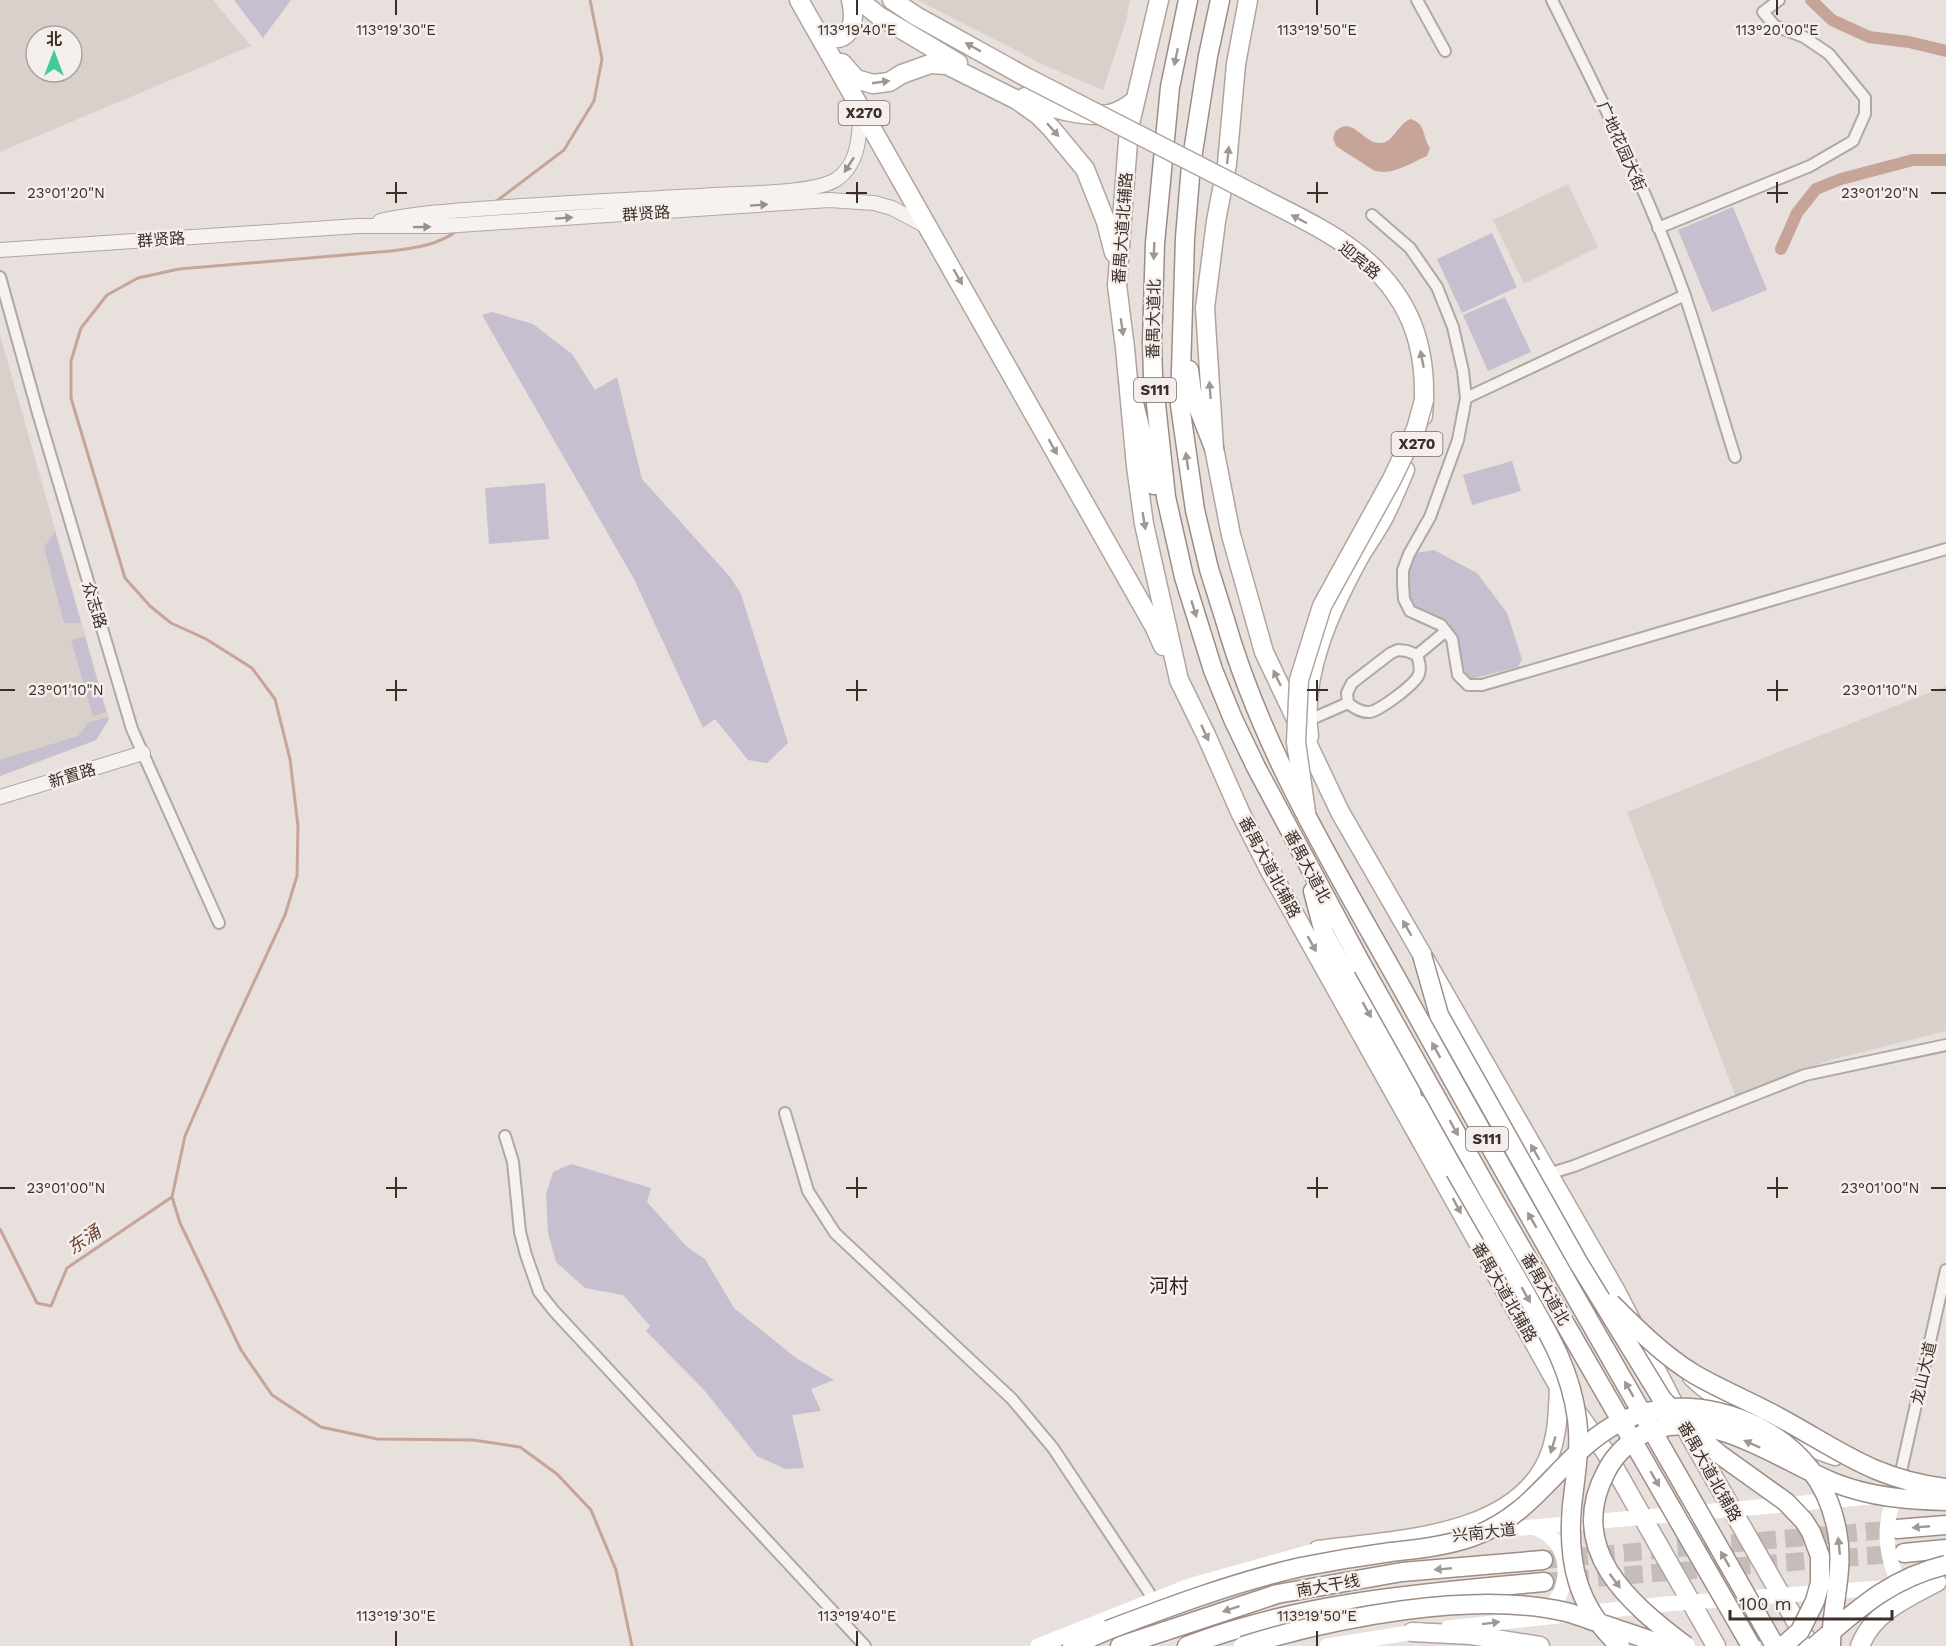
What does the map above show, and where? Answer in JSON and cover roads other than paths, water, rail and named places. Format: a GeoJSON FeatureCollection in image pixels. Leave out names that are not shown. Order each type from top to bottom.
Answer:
{"type":"FeatureCollection","features":[{"type":"Feature","properties":{"kind":"main road","name":"X270"},"geometry":{"type":"LineString","coordinates":[[799,0],[1154,626],[1179,680]]}},
{"type":"Feature","properties":{"kind":"main road"},"geometry":{"type":"LineString","coordinates":[[819,35],[838,38],[853,28],[855,18],[852,0]]}},
{"type":"Feature","properties":{"kind":"main road"},"geometry":{"type":"LineString","coordinates":[[859,0],[879,16],[963,66],[1046,106],[1069,112],[1109,114],[1125,108],[1134,101]]}},
{"type":"Feature","properties":{"kind":"main road","name":"迎宾路"},"geometry":{"type":"LineString","coordinates":[[892,0],[916,16],[1024,76],[1256,195],[1351,248],[1374,267],[1410,315],[1425,381],[1422,422],[1416,447],[1383,518],[1352,572],[1326,629],[1311,680],[1307,721],[1311,750]]}},
{"type":"Feature","properties":{"kind":"main road","name":"番禺大道北辅路"},"geometry":{"type":"LineString","coordinates":[[1160,0],[1129,128],[1117,285],[1144,524],[1179,680],[1269,869],[1559,1387],[1606,1453],[1716,1646]]}},
{"type":"Feature","properties":{"kind":"main road","name":"番禺大道北"},"geometry":{"type":"LineString","coordinates":[[1188,0],[1170,87],[1161,162],[1155,243],[1153,376],[1166,497],[1184,577],[1213,670],[1256,767],[1363,967],[1492,1197],[1751,1646]]}},
{"type":"Feature","properties":{"kind":"main road","name":"番禺大道北"},"geometry":{"type":"LineString","coordinates":[[1220,0],[1208,56],[1191,165],[1185,238],[1180,405],[1188,470],[1204,549],[1253,704],[1306,816],[1451,1078],[1775,1646]]}},
{"type":"Feature","properties":{"kind":"main road"},"geometry":{"type":"LineString","coordinates":[[1248,0],[1236,64],[1227,164],[1216,221],[1205,308],[1214,448],[1231,535],[1264,652],[1340,812],[1617,1293],[1682,1368],[1711,1393],[1780,1432],[1830,1455],[1946,1487]]}},
{"type":"Feature","properties":{"kind":"main road"},"geometry":{"type":"LineString","coordinates":[[832,59],[845,64],[856,79],[873,84],[889,82],[902,74],[930,64],[947,65],[1017,100],[1038,115],[1052,128],[1085,169],[1114,248],[1117,285]]}},
{"type":"Feature","properties":{"kind":"main road"},"geometry":{"type":"LineString","coordinates":[[1183,326],[1192,392],[1214,448]]}},
{"type":"Feature","properties":{"kind":"main road"},"geometry":{"type":"LineString","coordinates":[[1129,382],[1161,512],[1184,577]]}},
{"type":"Feature","properties":{"kind":"main road"},"geometry":{"type":"LineString","coordinates":[[1306,816],[1296,742],[1299,680],[1322,606],[1392,479],[1416,429],[1424,400]]}},
{"type":"Feature","properties":{"kind":"main road"},"geometry":{"type":"LineString","coordinates":[[1305,860],[1324,933],[1563,1361],[1575,1403],[1578,1434],[1570,1533],[1572,1564],[1580,1591],[1592,1617],[1620,1646]]}},
{"type":"Feature","properties":{"kind":"main road"},"geometry":{"type":"LineString","coordinates":[[1422,955],[1439,1015],[1578,1263],[1662,1399],[1719,1454],[1786,1502],[1811,1532],[1820,1556],[1820,1583],[1815,1601],[1800,1631],[1783,1646]]}},
{"type":"Feature","properties":{"kind":"main road"},"geometry":{"type":"LineString","coordinates":[[1411,1092],[1419,1136]]}},
{"type":"Feature","properties":{"kind":"main road"},"geometry":{"type":"LineString","coordinates":[[1578,1263],[1611,1302],[1647,1338],[1693,1373],[1762,1408],[1866,1467],[1896,1478],[1946,1487]]}},
{"type":"Feature","properties":{"kind":"main road","name":"番禺大道北铺路"},"geometry":{"type":"LineString","coordinates":[[1617,1293],[1690,1436],[1810,1646]]}},
{"type":"Feature","properties":{"kind":"main road"},"geometry":{"type":"LineString","coordinates":[[1318,1550],[1417,1537],[1452,1529],[1504,1508],[1520,1497],[1536,1480],[1551,1453],[1557,1430],[1559,1387]]}},
{"type":"Feature","properties":{"kind":"main road"},"geometry":{"type":"LineString","coordinates":[[1072,1646],[1108,1630],[1250,1580],[1301,1567],[1430,1547],[1470,1538],[1510,1519],[1588,1444],[1611,1426],[1633,1416],[1655,1411],[1696,1408],[1722,1412],[1753,1424],[1784,1443],[1810,1468],[1822,1488],[1833,1514],[1840,1558],[1831,1646]]}},
{"type":"Feature","properties":{"kind":"main road"},"geometry":{"type":"LineString","coordinates":[[1686,1646],[1630,1600],[1605,1567],[1596,1545],[1593,1528],[1594,1502],[1599,1485],[1610,1464],[1621,1451],[1640,1436],[1671,1426],[1693,1425],[1712,1428],[1744,1440],[1836,1483],[1875,1496],[1946,1501]]}},
{"type":"Feature","properties":{"kind":"main road","name":"兴南大道"},"geometry":{"type":"LineString","coordinates":[[1038,1646],[1189,1586],[1318,1550],[1530,1527],[1897,1494],[1946,1487]]}},
{"type":"Feature","properties":{"kind":"main road"},"geometry":{"type":"LineString","coordinates":[[1897,1494],[1890,1507],[1886,1535],[1889,1562],[1900,1586]]}},
{"type":"Feature","properties":{"kind":"main road"},"geometry":{"type":"LineString","coordinates":[[1897,1529],[1946,1525]]}},
{"type":"Feature","properties":{"kind":"main road"},"geometry":{"type":"LineString","coordinates":[[1530,1527],[1551,1535],[1564,1560],[1564,1578],[1559,1598],[1552,1608],[1538,1618]]}},
{"type":"Feature","properties":{"kind":"main road"},"geometry":{"type":"LineString","coordinates":[[1904,1553],[1946,1549]]}},
{"type":"Feature","properties":{"kind":"main road","name":"南大干线"},"geometry":{"type":"LineString","coordinates":[[1120,1646],[1277,1594],[1402,1572],[1543,1560]]}},
{"type":"Feature","properties":{"kind":"main road"},"geometry":{"type":"LineString","coordinates":[[1815,1646],[1850,1616],[1896,1583],[1946,1565]]}},
{"type":"Feature","properties":{"kind":"main road"},"geometry":{"type":"LineString","coordinates":[[1327,1646],[1412,1632],[1538,1618],[1691,1602],[1941,1581]]}},
{"type":"Feature","properties":{"kind":"main road"},"geometry":{"type":"LineString","coordinates":[[1860,1646],[1869,1629],[1886,1611],[1941,1581]]}},
{"type":"Feature","properties":{"kind":"main road","name":"南大干线"},"geometry":{"type":"LineString","coordinates":[[1187,1646],[1294,1613],[1367,1601],[1544,1582]]}},
{"type":"Feature","properties":{"kind":"main road"},"geometry":{"type":"LineString","coordinates":[[1243,1646],[1302,1629],[1408,1610],[1514,1605],[1565,1612],[1665,1646]]}},
{"type":"Feature","properties":{"kind":"main road"},"geometry":{"type":"LineString","coordinates":[[1412,1632],[1471,1635],[1540,1646]]}},
{"type":"Feature","properties":{"kind":"street"},"geometry":{"type":"LineString","coordinates":[[1417,0],[1445,51]]}},
{"type":"Feature","properties":{"kind":"street","name":"广地花园大街"},"geometry":{"type":"LineString","coordinates":[[1552,0],[1605,106],[1685,295],[1735,457]]}},
{"type":"Feature","properties":{"kind":"street"},"geometry":{"type":"LineString","coordinates":[[1658,228],[1810,166],[1853,141],[1865,114],[1865,98],[1829,54],[1804,37],[1775,26],[1763,12],[1779,0]]}},
{"type":"Feature","properties":{"kind":"street","name":"群贤路"},"geometry":{"type":"LineString","coordinates":[[358,226],[408,216],[446,212],[748,193],[817,186],[834,181],[851,164],[858,141],[861,109]]}},
{"type":"Feature","properties":{"kind":"street","name":"群贤路"},"geometry":{"type":"LineString","coordinates":[[0,250],[358,226],[444,226],[829,200],[874,203],[892,208],[928,227]]}},
{"type":"Feature","properties":{"kind":"street"},"geometry":{"type":"LineString","coordinates":[[1372,215],[1410,248],[1437,287],[1453,327],[1463,371],[1466,398],[1458,440],[1434,506],[1403,570],[1404,600],[1410,611],[1441,625],[1446,631],[1452,639],[1458,675],[1468,686],[1482,686],[1946,549]]}},
{"type":"Feature","properties":{"kind":"street","name":"众志路"},"geometry":{"type":"LineString","coordinates":[[0,277],[128,718],[219,923]]}},
{"type":"Feature","properties":{"kind":"street"},"geometry":{"type":"LineString","coordinates":[[1466,398],[1685,295]]}},
{"type":"Feature","properties":{"kind":"street"},"geometry":{"type":"LineString","coordinates":[[1417,655],[1446,631]]}},
{"type":"Feature","properties":{"kind":"street"},"geometry":{"type":"LineString","coordinates":[[1398,650],[1417,655],[1420,663],[1419,674],[1415,682],[1377,709],[1368,712],[1356,710],[1348,703],[1347,693],[1352,683],[1391,653],[1398,650]]}},
{"type":"Feature","properties":{"kind":"street"},"geometry":{"type":"LineString","coordinates":[[1307,721],[1348,703]]}},
{"type":"Feature","properties":{"kind":"street","name":"新置路"},"geometry":{"type":"LineString","coordinates":[[0,797],[143,753]]}},
{"type":"Feature","properties":{"kind":"street"},"geometry":{"type":"LineString","coordinates":[[1548,1174],[1574,1166],[1805,1075],[1946,1046]]}},
{"type":"Feature","properties":{"kind":"street"},"geometry":{"type":"LineString","coordinates":[[785,1113],[808,1191],[835,1233],[1012,1399],[1053,1448],[1154,1600]]}},
{"type":"Feature","properties":{"kind":"street"},"geometry":{"type":"LineString","coordinates":[[505,1136],[513,1162],[520,1232],[539,1292],[554,1311],[865,1646]]}},
{"type":"Feature","properties":{"kind":"street","name":"龙山大道"},"geometry":{"type":"LineString","coordinates":[[1900,1476],[1946,1270]]}},
{"type":"Feature","properties":{"kind":"waterway"},"geometry":{"type":"LineString","coordinates":[[494,203],[564,150],[594,101],[602,59],[590,0]]}},
{"type":"Feature","properties":{"kind":"waterway"},"geometry":{"type":"LineString","coordinates":[[1811,0],[1832,20],[1869,37],[1909,42],[1946,51]]}},
{"type":"Feature","properties":{"kind":"waterway"},"geometry":{"type":"LineString","coordinates":[[1781,249],[1797,213],[1816,189],[1841,179],[1913,160],[1946,160]]}},
{"type":"Feature","properties":{"kind":"waterway"},"geometry":{"type":"LineString","coordinates":[[458,230],[443,239],[409,249],[179,269],[138,278],[107,295],[81,328],[71,361],[71,398],[125,578],[150,606],[171,623],[206,639],[252,668],[275,699],[290,759],[298,826],[297,876],[285,915],[185,1136],[172,1197],[180,1223],[241,1350],[272,1395],[321,1427],[377,1439],[473,1440],[520,1447],[557,1474],[591,1510],[616,1570],[632,1646]]}},
{"type":"Feature","properties":{"kind":"waterway","name":"东涌"},"geometry":{"type":"LineString","coordinates":[[0,1229],[37,1303],[51,1306],[67,1268],[172,1197]]}},
{"type":"Feature","properties":{"kind":"tunnel"},"geometry":{"type":"LineString","coordinates":[[1543,1560],[1897,1529]]}},
{"type":"Feature","properties":{"kind":"tunnel"},"geometry":{"type":"LineString","coordinates":[[1544,1582],[1904,1553]]}},
{"type":"Feature","properties":{"kind":"district","name":"河村"},"geometry":{"type":"Point","coordinates":[1169,1286]}}]}
